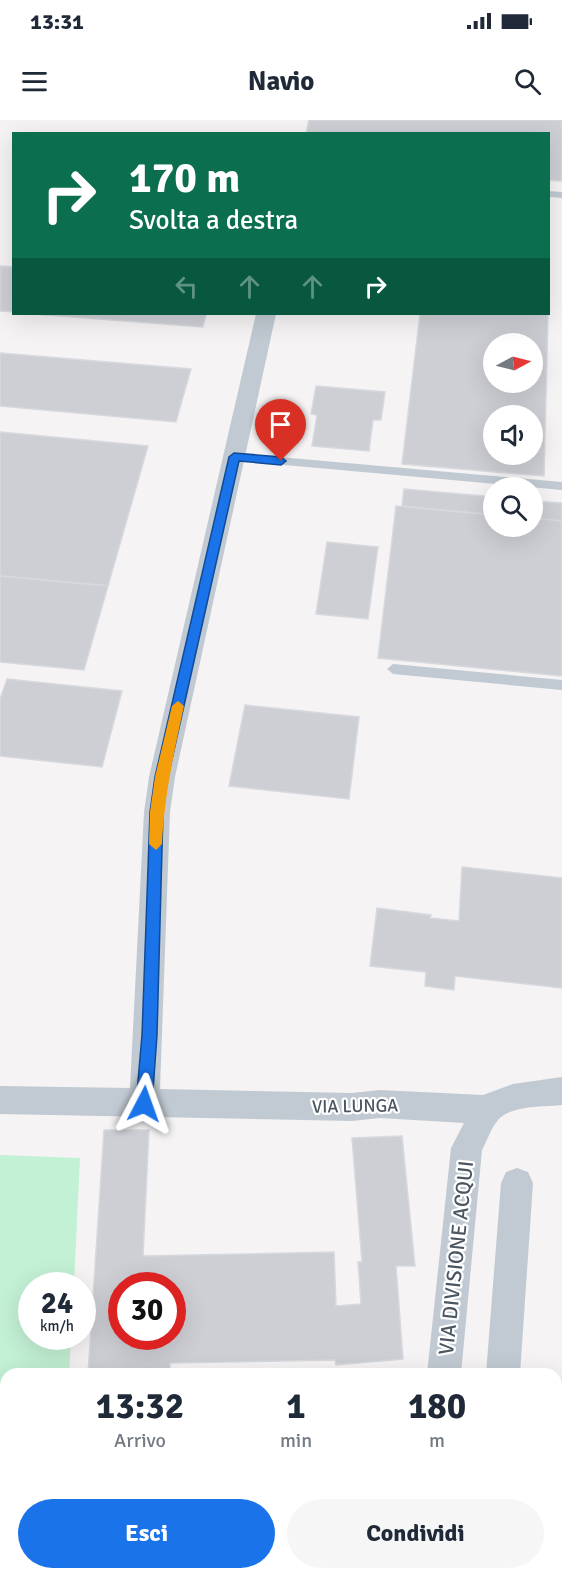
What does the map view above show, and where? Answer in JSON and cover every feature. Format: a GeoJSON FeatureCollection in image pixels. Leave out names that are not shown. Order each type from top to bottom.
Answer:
{"type":"FeatureCollection","features":[{"type":"Feature","properties":{"kind":"street"},"geometry":{"type":"LineString","coordinates":[[144,1104],[149,1035],[156,812],[266,315]]}},
{"type":"Feature","properties":{"kind":"street","name":"VIA LUNGA"},"geometry":{"type":"LineString","coordinates":[[0,1100],[352,1107],[380,1104],[487,1110],[500,1101],[517,1096],[562,1091]]}},
{"type":"Feature","properties":{"kind":"street","name":"VIA DIVISIONE ACQUI"},"geometry":{"type":"LineString","coordinates":[[445,1368],[467,1148],[487,1110]]}},
{"type":"Feature","properties":{"kind":"street"},"geometry":{"type":"LineString","coordinates":[[503,1368],[517,1183]]}},
{"type":"Feature","properties":{"kind":"lane"},"geometry":{"type":"LineString","coordinates":[[234,457],[562,486]]}},
{"type":"Feature","properties":{"kind":"lane"},"geometry":{"type":"LineString","coordinates":[[393,669],[562,685]]}},
{"type":"Feature","properties":{"kind":"green space"},"geometry":{"type":"Polygon","coordinates":[[[0,1155],[80,1158],[75,1272],[18,1272],[18,1350],[70,1350],[69,1368],[0,1368],[0,1155]]]}},
{"type":"Feature","properties":{"kind":"building"},"geometry":{"type":"Polygon","coordinates":[[[309,120],[562,120],[562,181],[550,180],[550,132],[306,132],[309,120]]]}},
{"type":"Feature","properties":{"kind":"building"},"geometry":{"type":"Polygon","coordinates":[[[0,266],[12,267],[12,312],[0,311],[0,266]]]}},
{"type":"Feature","properties":{"kind":"building"},"geometry":{"type":"Polygon","coordinates":[[[46,315],[206,315],[203,327],[46,315]]]}},
{"type":"Feature","properties":{"kind":"building"},"geometry":{"type":"Polygon","coordinates":[[[420,315],[548,315],[544,476],[402,464],[420,315]]]}},
{"type":"Feature","properties":{"kind":"building"},"geometry":{"type":"Polygon","coordinates":[[[0,353],[191,369],[176,422],[0,406],[0,353]]]}},
{"type":"Feature","properties":{"kind":"building"},"geometry":{"type":"Polygon","coordinates":[[[316,386],[385,392],[381,420],[373,420],[369,451],[312,446],[317,415],[311,414],[316,386]]]}},
{"type":"Feature","properties":{"kind":"building"},"geometry":{"type":"Polygon","coordinates":[[[0,432],[148,446],[108,586],[0,576],[0,432]]]}},
{"type":"Feature","properties":{"kind":"building"},"geometry":{"type":"Polygon","coordinates":[[[404,489],[483,496],[483,514],[402,506],[404,489]]]}},
{"type":"Feature","properties":{"kind":"building"},"geometry":{"type":"Polygon","coordinates":[[[543,502],[562,503],[562,521],[543,519],[543,502]]]}},
{"type":"Feature","properties":{"kind":"building"},"geometry":{"type":"Polygon","coordinates":[[[396,506],[483,514],[483,537],[543,537],[543,519],[562,521],[562,676],[378,658],[396,506]]]}},
{"type":"Feature","properties":{"kind":"building"},"geometry":{"type":"Polygon","coordinates":[[[327,542],[378,547],[368,619],[316,614],[327,542]]]}},
{"type":"Feature","properties":{"kind":"building"},"geometry":{"type":"Polygon","coordinates":[[[0,576],[108,586],[84,670],[0,662],[0,576]]]}},
{"type":"Feature","properties":{"kind":"building"},"geometry":{"type":"Polygon","coordinates":[[[7,679],[122,691],[102,767],[0,756],[0,699],[7,679]]]}},
{"type":"Feature","properties":{"kind":"building"},"geometry":{"type":"Polygon","coordinates":[[[245,705],[359,717],[349,799],[229,786],[245,705]]]}},
{"type":"Feature","properties":{"kind":"building"},"geometry":{"type":"Polygon","coordinates":[[[462,867],[562,878],[562,988],[455,976],[454,990],[425,986],[426,972],[370,966],[377,908],[459,921],[462,867]]]}},
{"type":"Feature","properties":{"kind":"building"},"geometry":{"type":"Polygon","coordinates":[[[104,1130],[149,1130],[143,1256],[334,1252],[336,1306],[361,1304],[358,1262],[362,1262],[352,1138],[402,1136],[415,1266],[396,1266],[403,1359],[336,1365],[335,1360],[170,1363],[170,1368],[88,1368],[90,1350],[96,1350],[95,1272],[104,1130]]]}},
{"type":"Feature","properties":{"kind":"slow traffic"},"geometry":{"type":"LineString","coordinates":[[156,844],[156,812],[178,706]]}},
{"type":"Feature","properties":{"kind":"route"},"geometry":{"type":"LineString","coordinates":[[144,1104],[149,1035],[156,812],[162,777],[234,457],[281,461]]}}]}
